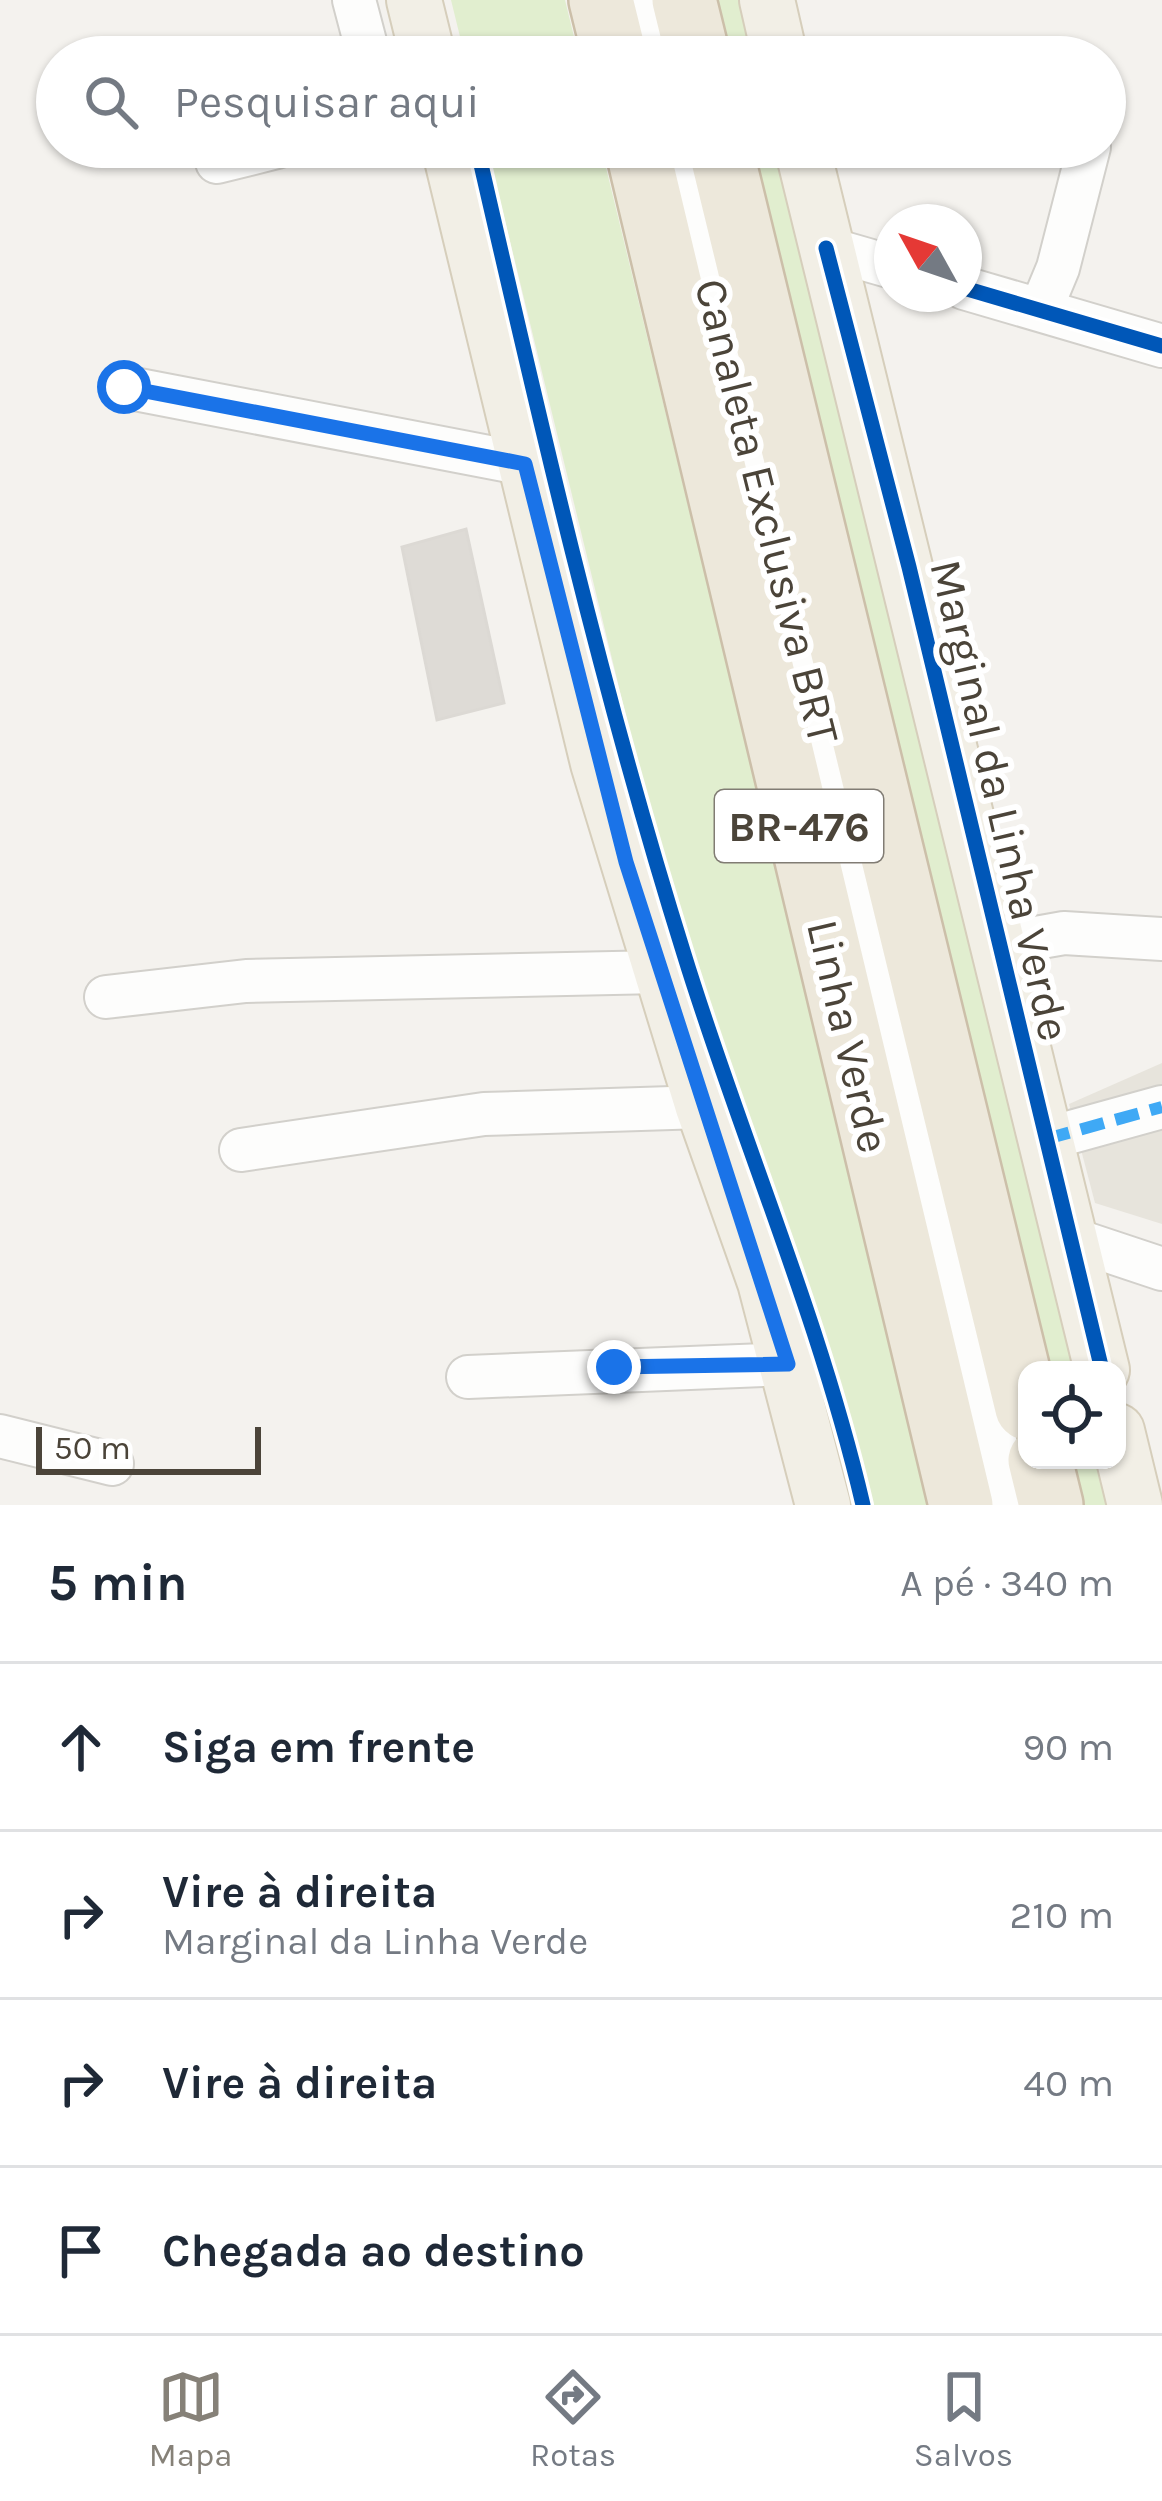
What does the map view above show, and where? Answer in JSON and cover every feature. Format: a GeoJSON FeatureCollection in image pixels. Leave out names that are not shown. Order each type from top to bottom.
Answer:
{"type":"FeatureCollection","features":[{"type":"Feature","properties":{"kind":"highway"},"geometry":{"type":"LineString","coordinates":[[601,0],[610,36]]}},
{"type":"Feature","properties":{"kind":"highway"},"geometry":{"type":"LineString","coordinates":[[685,0],[693,36]]}},
{"type":"Feature","properties":{"kind":"highway","name":"Linha Verde"},"geometry":{"type":"LineString","coordinates":[[642,168],[961,1505]]}},
{"type":"Feature","properties":{"kind":"highway","name":"Linha Verde"},"geometry":{"type":"LineString","coordinates":[[725,168],[1018,1371]]}},
{"type":"Feature","properties":{"kind":"highway"},"geometry":{"type":"LineString","coordinates":[[1042,1469],[1051,1505]]}},
{"type":"Feature","properties":{"kind":"main road"},"geometry":{"type":"LineString","coordinates":[[414,0],[423,36]]}},
{"type":"Feature","properties":{"kind":"main road"},"geometry":{"type":"LineString","coordinates":[[766,0],[775,36]]}},
{"type":"Feature","properties":{"kind":"main road"},"geometry":{"type":"LineString","coordinates":[[454,168],[598,764],[703,1108],[788,1364],[824,1505]]}},
{"type":"Feature","properties":{"kind":"main road","name":"Marginal da Linha Verde"},"geometry":{"type":"LineString","coordinates":[[807,168],[909,567],[996,945],[1100,1361]]}},
{"type":"Feature","properties":{"kind":"main road"},"geometry":{"type":"LineString","coordinates":[[1126,1468],[1135,1505]]}},
{"type":"Feature","properties":{"kind":"street"},"geometry":{"type":"LineString","coordinates":[[354,0],[363,36]]}},
{"type":"Feature","properties":{"kind":"street"},"geometry":{"type":"LineString","coordinates":[[643,0],[652,36]]}},
{"type":"Feature","properties":{"kind":"street","name":"Canaleta Exclusiva BRT"},"geometry":{"type":"LineString","coordinates":[[684,168],[1011,1505]]}},
{"type":"Feature","properties":{"kind":"street"},"geometry":{"type":"LineString","coordinates":[[1041,309],[1058,268],[1084,168]]}},
{"type":"Feature","properties":{"kind":"street"},"geometry":{"type":"LineString","coordinates":[[826,248],[874,262]]}},
{"type":"Feature","properties":{"kind":"street"},"geometry":{"type":"LineString","coordinates":[[982,293],[1162,346]]}},
{"type":"Feature","properties":{"kind":"street"},"geometry":{"type":"LineString","coordinates":[[124,387],[525,464]]}},
{"type":"Feature","properties":{"kind":"street"},"geometry":{"type":"LineString","coordinates":[[996,945],[1064,933],[1162,939]]}},
{"type":"Feature","properties":{"kind":"street"},"geometry":{"type":"LineString","coordinates":[[106,997],[246,981],[661,972]]}},
{"type":"Feature","properties":{"kind":"street"},"geometry":{"type":"LineString","coordinates":[[1046,1138],[1162,1107]]}},
{"type":"Feature","properties":{"kind":"street"},"geometry":{"type":"LineString","coordinates":[[241,1150],[484,1114],[703,1108]]}},
{"type":"Feature","properties":{"kind":"street"},"geometry":{"type":"LineString","coordinates":[[1070,1238],[1162,1269]]}},
{"type":"Feature","properties":{"kind":"street"},"geometry":{"type":"LineString","coordinates":[[468,1377],[788,1364]]}},
{"type":"Feature","properties":{"kind":"street"},"geometry":{"type":"LineString","coordinates":[[0,1436],[112,1464]]}},
{"type":"Feature","properties":{"kind":"shaded area"},"geometry":{"type":"Polygon","coordinates":[[[1162,1063],[1162,1224],[1095,1203],[1069,1104],[1162,1063]]]}},
{"type":"Feature","properties":{"kind":"green space"},"geometry":{"type":"Polygon","coordinates":[[[451,0],[565,0],[574,36],[460,36],[451,0]]]}},
{"type":"Feature","properties":{"kind":"green space"},"geometry":{"type":"Polygon","coordinates":[[[713,0],[745,0],[754,36],[722,36],[713,0]]]}},
{"type":"Feature","properties":{"kind":"green space"},"geometry":{"type":"Polygon","coordinates":[[[492,168],[606,168],[931,1505],[866,1505],[841,1399],[668,888],[492,168]]]}},
{"type":"Feature","properties":{"kind":"green space"},"geometry":{"type":"Polygon","coordinates":[[[754,168],[786,168],[1078,1361],[1047,1361],[754,168]]]}},
{"type":"Feature","properties":{"kind":"green space"},"geometry":{"type":"Polygon","coordinates":[[[1073,1469],[1104,1469],[1113,1505],[1082,1505],[1073,1469]]]}},
{"type":"Feature","properties":{"kind":"building"},"geometry":{"type":"Polygon","coordinates":[[[466,529],[504,703],[437,720],[402,547],[466,529]]]}},
{"type":"Feature","properties":{"kind":"marked path"},"geometry":{"type":"LineString","coordinates":[[1046,1139],[1162,1107]]}},
{"type":"Feature","properties":{"kind":"cycle path"},"geometry":{"type":"LineString","coordinates":[[482,168],[625,754],[706,1023],[824,1365],[863,1505]]}},
{"type":"Feature","properties":{"kind":"cycle path"},"geometry":{"type":"LineString","coordinates":[[826,248],[909,567],[1100,1361]]}},
{"type":"Feature","properties":{"kind":"cycle path"},"geometry":{"type":"LineString","coordinates":[[982,293],[1162,346]]}},
{"type":"Feature","properties":{"kind":"route"},"geometry":{"type":"LineString","coordinates":[[124,387],[525,464],[626,862],[788,1364],[614,1367]]}}]}
